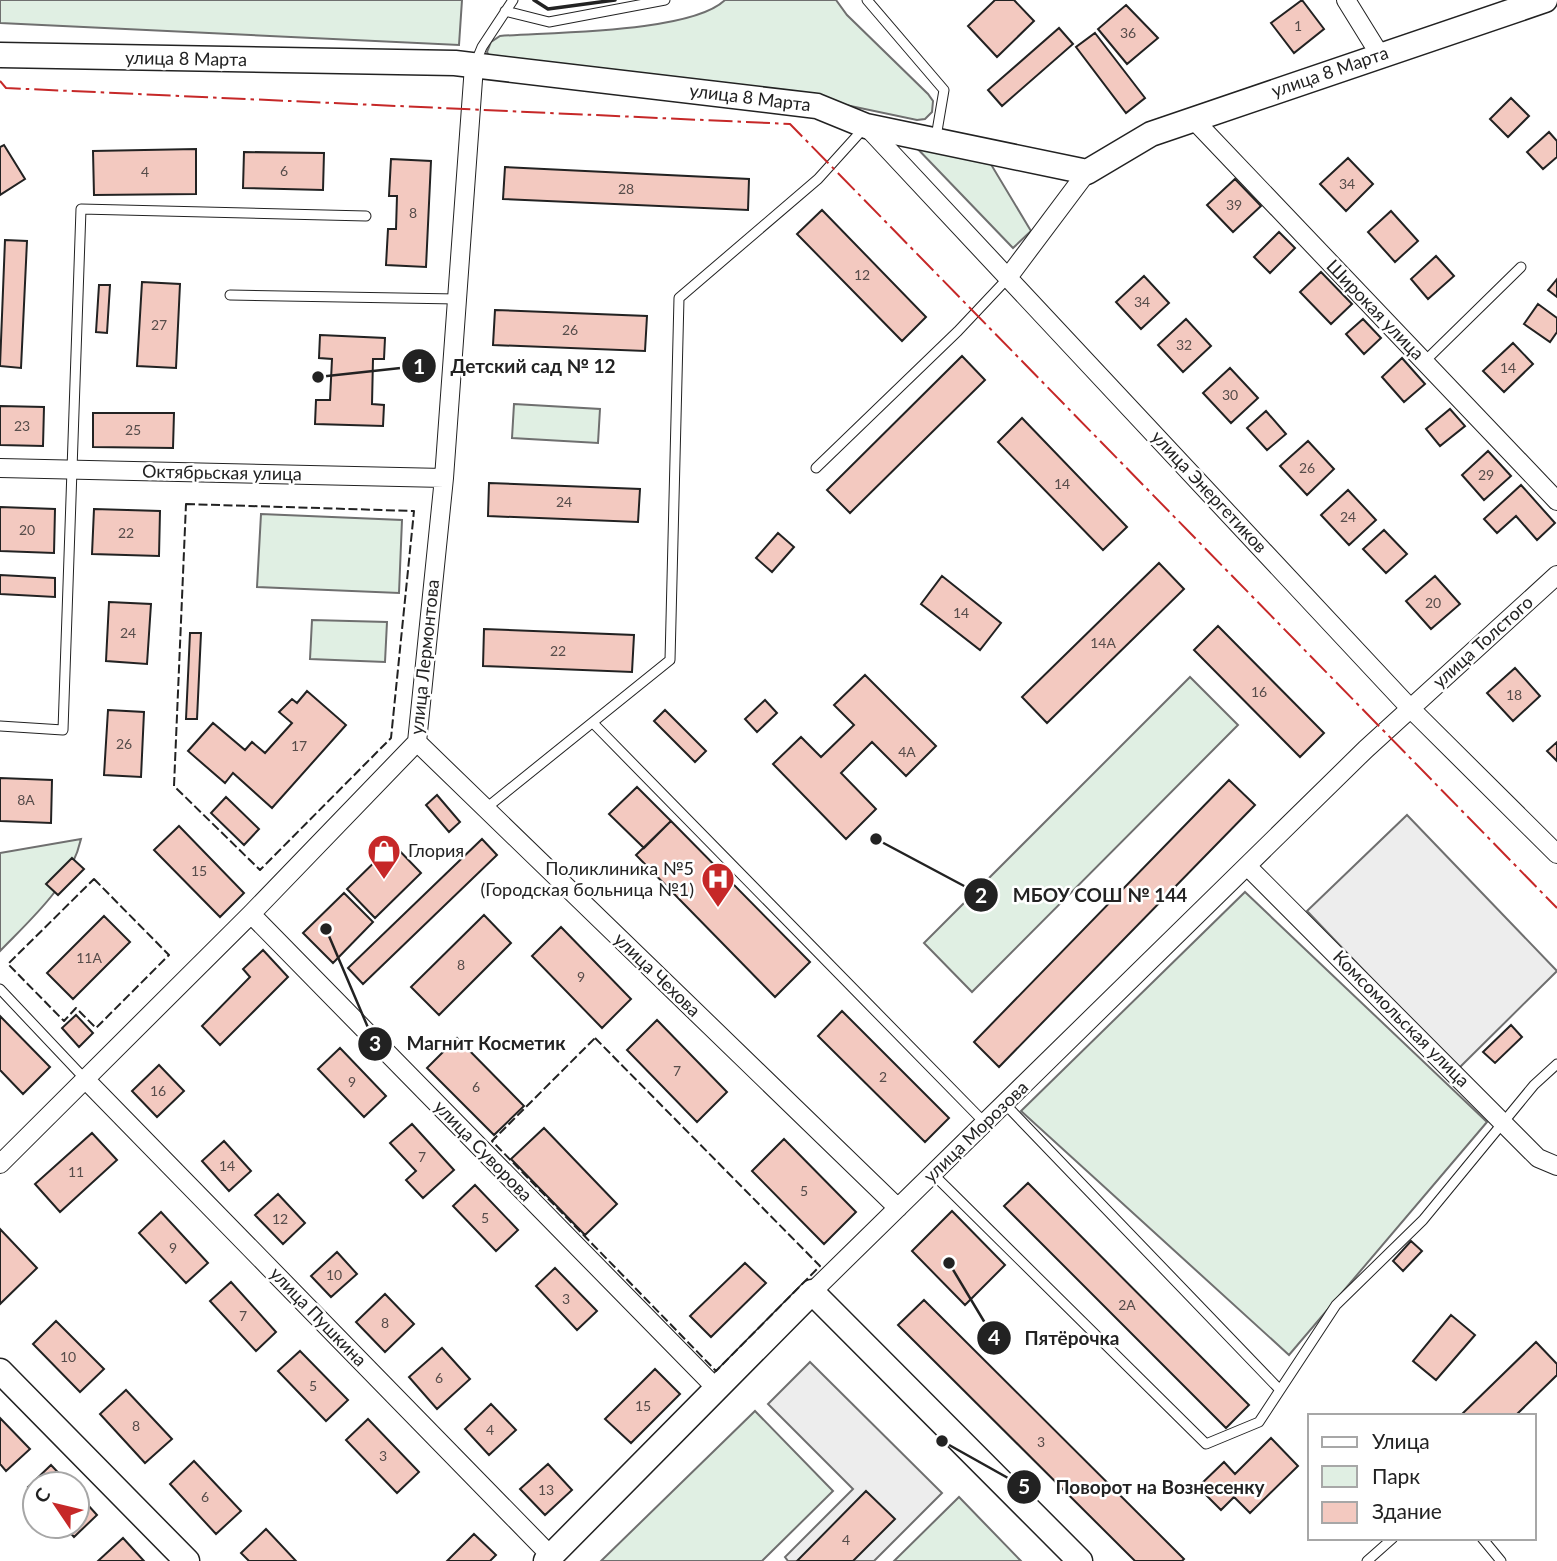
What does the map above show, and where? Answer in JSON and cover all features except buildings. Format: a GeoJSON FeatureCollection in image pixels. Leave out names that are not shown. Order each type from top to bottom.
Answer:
{"type":"FeatureCollection","features":[{"type":"Feature","properties":{"kind":"street"},"geometry":{"type":"LineString","coordinates":[[1346,0],[1380,55]]}},
{"type":"Feature","properties":{"kind":"street","name":"улица 8 Марта"},"geometry":{"type":"LineString","coordinates":[[0,55],[474,66],[817,106],[866,126],[1087,172],[1151,134],[1545,0]]}},
{"type":"Feature","properties":{"kind":"street","name":"улица Лермонтова"},"geometry":{"type":"LineString","coordinates":[[0,1164],[251,914],[417,742],[444,478],[474,66]]}},
{"type":"Feature","properties":{"kind":"street","name":"Широкая улица"},"geometry":{"type":"LineString","coordinates":[[1193,120],[1557,500]]}},
{"type":"Feature","properties":{"kind":"street","name":"улица Энергетиков"},"geometry":{"type":"LineString","coordinates":[[866,126],[1410,708],[1557,853]]}},
{"type":"Feature","properties":{"kind":"street"},"geometry":{"type":"LineString","coordinates":[[1009,276],[1087,172]]}},
{"type":"Feature","properties":{"kind":"street","name":"Октябрьская улица"},"geometry":{"type":"LineString","coordinates":[[0,468],[444,478]]}},
{"type":"Feature","properties":{"kind":"street","name":"улица Толстого"},"geometry":{"type":"LineString","coordinates":[[1410,708],[1557,575]]}},
{"type":"Feature","properties":{"kind":"street","name":"улица Морозова"},"geometry":{"type":"LineString","coordinates":[[549,1558],[812,1292],[1410,708]]}},
{"type":"Feature","properties":{"kind":"street","name":"улица Чехова"},"geometry":{"type":"LineString","coordinates":[[417,742],[898,1208]]}},
{"type":"Feature","properties":{"kind":"street","name":"Комсомольская улица"},"geometry":{"type":"LineString","coordinates":[[1247,866],[1538,1158],[1557,1166]]}},
{"type":"Feature","properties":{"kind":"street","name":"улица Суворова"},"geometry":{"type":"LineString","coordinates":[[251,914],[716,1388]]}},
{"type":"Feature","properties":{"kind":"street","name":"улица Пушкина"},"geometry":{"type":"LineString","coordinates":[[85,1079],[549,1558]]}},
{"type":"Feature","properties":{"kind":"street"},"geometry":{"type":"LineString","coordinates":[[812,1292],[1072,1558]]}},
{"type":"Feature","properties":{"kind":"street"},"geometry":{"type":"LineString","coordinates":[[0,1371],[187,1561]]}},
{"type":"Feature","properties":{"kind":"lane"},"geometry":{"type":"LineString","coordinates":[[474,66],[482,47],[513,0]]}},
{"type":"Feature","properties":{"kind":"lane"},"geometry":{"type":"LineString","coordinates":[[505,11],[549,22],[665,0]]}},
{"type":"Feature","properties":{"kind":"lane"},"geometry":{"type":"LineString","coordinates":[[867,0],[944,90],[935,141]]}},
{"type":"Feature","properties":{"kind":"lane"},"geometry":{"type":"LineString","coordinates":[[485,808],[670,660],[679,298],[818,179],[866,126]]}},
{"type":"Feature","properties":{"kind":"lane"},"geometry":{"type":"LineString","coordinates":[[0,726],[63,730],[81,209],[366,216]]}},
{"type":"Feature","properties":{"kind":"lane"},"geometry":{"type":"LineString","coordinates":[[1424,362],[1521,267]]}},
{"type":"Feature","properties":{"kind":"lane"},"geometry":{"type":"LineString","coordinates":[[816,468],[958,331],[1009,276]]}},
{"type":"Feature","properties":{"kind":"lane"},"geometry":{"type":"LineString","coordinates":[[230,295],[457,299]]}},
{"type":"Feature","properties":{"kind":"lane"},"geometry":{"type":"LineString","coordinates":[[593,723],[986,1124]]}},
{"type":"Feature","properties":{"kind":"lane"},"geometry":{"type":"LineString","coordinates":[[0,989],[85,1079]]}},
{"type":"Feature","properties":{"kind":"lane"},"geometry":{"type":"LineString","coordinates":[[933,1174],[1206,1444],[1259,1422],[1336,1305],[1423,1220],[1534,1085],[1557,1064]]}},
{"type":"Feature","properties":{"kind":"lane"},"geometry":{"type":"LineString","coordinates":[[1005,1104],[1280,1390]]}},
{"type":"Feature","properties":{"kind":"lane"},"geometry":{"type":"LineString","coordinates":[[1367,1561],[1391,1540]]}},
{"type":"Feature","properties":{"kind":"lane"},"geometry":{"type":"LineString","coordinates":[[1484,1540],[1501,1561]]}},
{"type":"Feature","properties":{"kind":"green space"},"geometry":{"type":"Polygon","coordinates":[[[0,0],[462,0],[459,45],[0,23],[0,0]]]}},
{"type":"Feature","properties":{"kind":"green space"},"geometry":{"type":"Polygon","coordinates":[[[725,0],[836,0],[847,15],[928,94],[933,101],[932,112],[925,119],[917,120],[803,96],[491,61],[487,52],[491,42],[500,36],[652,25],[708,11],[725,0]]]}},
{"type":"Feature","properties":{"kind":"green space"},"geometry":{"type":"Polygon","coordinates":[[[911,142],[989,161],[1031,231],[1013,248],[911,142]]]}},
{"type":"Feature","properties":{"kind":"green space"},"geometry":{"type":"Polygon","coordinates":[[[514,404],[600,409],[598,443],[512,438],[514,404]]]}},
{"type":"Feature","properties":{"kind":"green space"},"geometry":{"type":"Polygon","coordinates":[[[261,514],[402,520],[399,593],[257,587],[261,514]]]}},
{"type":"Feature","properties":{"kind":"green space"},"geometry":{"type":"Polygon","coordinates":[[[312,620],[387,622],[385,662],[310,659],[312,620]]]}},
{"type":"Feature","properties":{"kind":"green space"},"geometry":{"type":"Polygon","coordinates":[[[1190,677],[1238,725],[972,992],[924,943],[1190,677]]]}},
{"type":"Feature","properties":{"kind":"green space"},"geometry":{"type":"Polygon","coordinates":[[[81,839],[69,871],[49,900],[0,951],[0,853],[81,839]]]}},
{"type":"Feature","properties":{"kind":"green space"},"geometry":{"type":"Polygon","coordinates":[[[1245,892],[1487,1122],[1289,1355],[1021,1111],[1245,892]]]}},
{"type":"Feature","properties":{"kind":"green space"},"geometry":{"type":"Polygon","coordinates":[[[755,1411],[833,1491],[762,1561],[601,1561],[755,1411]]]}},
{"type":"Feature","properties":{"kind":"green space"},"geometry":{"type":"Polygon","coordinates":[[[959,1497],[1021,1561],[894,1561],[959,1497]]]}},
{"type":"Feature","properties":{"kind":"shaded area"},"geometry":{"type":"Polygon","coordinates":[[[1407,815],[1557,971],[1458,1069],[1307,911],[1407,815]]]}},
{"type":"Feature","properties":{"kind":"shaded area"},"geometry":{"type":"Polygon","coordinates":[[[810,1362],[942,1493],[874,1561],[788,1561],[785,1557],[853,1489],[768,1404],[810,1362]]]}},
{"type":"Feature","properties":{"kind":"fence"},"geometry":{"type":"LineString","coordinates":[[186,504],[414,511],[391,738],[260,870],[174,786],[186,504]]}},
{"type":"Feature","properties":{"kind":"fence"},"geometry":{"type":"LineString","coordinates":[[94,879],[169,955],[96,1028],[76,1008],[64,1021],[8,964],[94,879]]}},
{"type":"Feature","properties":{"kind":"fence"},"geometry":{"type":"LineString","coordinates":[[595,1038],[820,1266],[716,1371],[492,1141],[595,1038]]}},
{"type":"Feature","properties":{"kind":"wall"},"geometry":{"type":"LineString","coordinates":[[534,0],[548,9],[615,0]]}},
{"type":"Feature","properties":{"kind":"power"},"geometry":{"type":"LineString","coordinates":[[0,81],[6,88],[790,124],[1557,908]]}},
{"type":"Feature","properties":{"kind":"place","name":"Детский сад № 12"},"geometry":{"type":"Point","coordinates":[318,377]}},
{"type":"Feature","properties":{"kind":"place","name":"МБОУ СОШ № 144"},"geometry":{"type":"Point","coordinates":[876,839]}},
{"type":"Feature","properties":{"kind":"place","name":"Глория"},"geometry":{"type":"Point","coordinates":[384,881]}},
{"type":"Feature","properties":{"kind":"place","name":"Поликлиника №5 (Городская больница №1)"},"geometry":{"type":"Point","coordinates":[718,909]}},
{"type":"Feature","properties":{"kind":"place","name":"Магнит Косметик"},"geometry":{"type":"Point","coordinates":[326,929]}},
{"type":"Feature","properties":{"kind":"place","name":"Пятёрочка"},"geometry":{"type":"Point","coordinates":[949,1263]}},
{"type":"Feature","properties":{"kind":"place","name":"Поворот на Вознесенку"},"geometry":{"type":"Point","coordinates":[942,1441]}}]}
